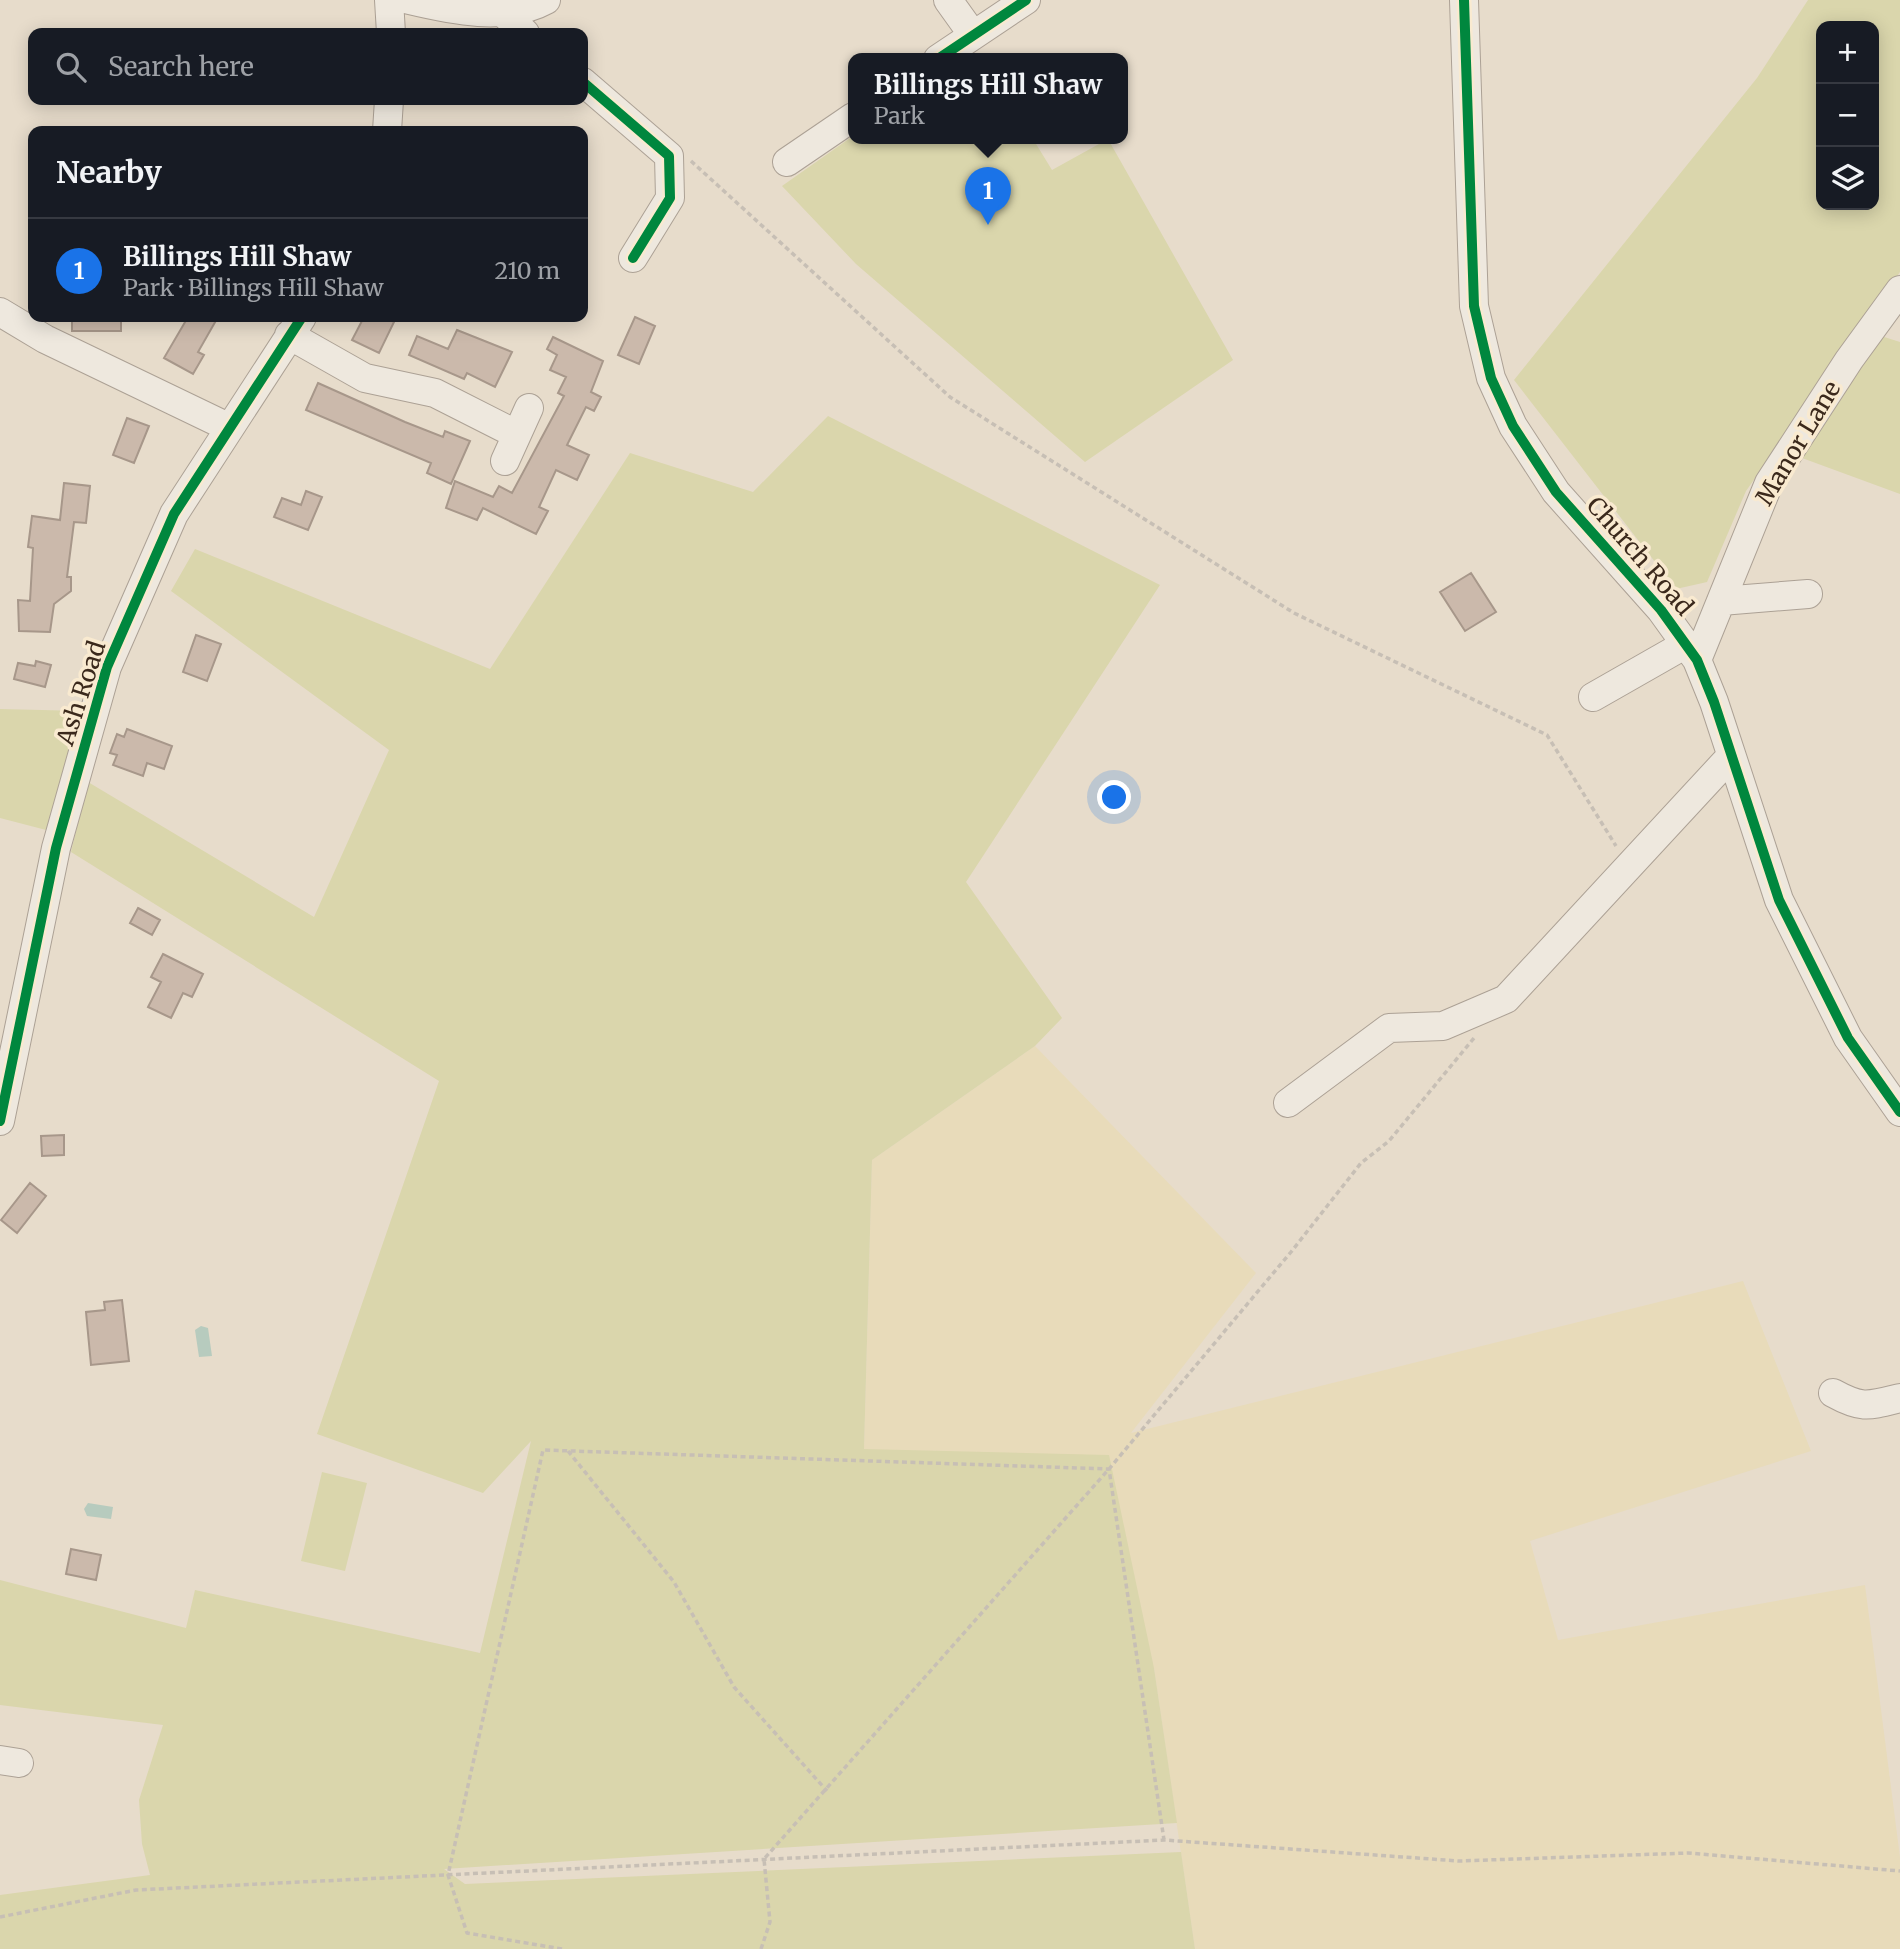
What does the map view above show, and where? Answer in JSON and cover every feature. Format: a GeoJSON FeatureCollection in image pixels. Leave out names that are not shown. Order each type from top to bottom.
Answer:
{"type":"FeatureCollection","features":[{"type":"Feature","properties":{"kind":"street"},"geometry":{"type":"LineString","coordinates":[[388,0],[391,28]]}},
{"type":"Feature","properties":{"kind":"street"},"geometry":{"type":"LineString","coordinates":[[409,0],[449,9],[502,12],[546,0]]}},
{"type":"Feature","properties":{"kind":"street"},"geometry":{"type":"LineString","coordinates":[[948,0],[973,35]]}},
{"type":"Feature","properties":{"kind":"street"},"geometry":{"type":"LineString","coordinates":[[947,53],[1026,0]]}},
{"type":"Feature","properties":{"kind":"street","name":"Church Road"},"geometry":{"type":"LineString","coordinates":[[1464,0],[1474,294],[1491,378],[1513,426],[1556,492],[1661,610],[1691,652],[1714,702],[1779,900],[1848,1038],[1900,1112]]}},
{"type":"Feature","properties":{"kind":"street"},"geometry":{"type":"LineString","coordinates":[[502,12],[520,28]]}},
{"type":"Feature","properties":{"kind":"street"},"geometry":{"type":"LineString","coordinates":[[588,86],[670,156],[670,198],[633,258]]}},
{"type":"Feature","properties":{"kind":"street"},"geometry":{"type":"LineString","coordinates":[[387,126],[389,105]]}},
{"type":"Feature","properties":{"kind":"street"},"geometry":{"type":"LineString","coordinates":[[787,162],[848,120]]}},
{"type":"Feature","properties":{"kind":"street","name":"Manor Lane"},"geometry":{"type":"LineString","coordinates":[[1691,652],[1719,605],[1769,483],[1849,360],[1900,290]]}},
{"type":"Feature","properties":{"kind":"street"},"geometry":{"type":"LineString","coordinates":[[0,312],[28,321]]}},
{"type":"Feature","properties":{"kind":"street"},"geometry":{"type":"LineString","coordinates":[[31,322],[50,328],[228,427]]}},
{"type":"Feature","properties":{"kind":"street"},"geometry":{"type":"LineString","coordinates":[[296,326],[365,378],[435,393],[516,434]]}},
{"type":"Feature","properties":{"kind":"street","name":"Ash Road"},"geometry":{"type":"LineString","coordinates":[[0,1121],[57,848],[107,667],[174,514],[296,326]]}},
{"type":"Feature","properties":{"kind":"street"},"geometry":{"type":"LineString","coordinates":[[505,461],[529,408]]}},
{"type":"Feature","properties":{"kind":"street"},"geometry":{"type":"LineString","coordinates":[[1661,610],[1696,614],[1719,605],[1808,594]]}},
{"type":"Feature","properties":{"kind":"street"},"geometry":{"type":"LineString","coordinates":[[1593,697],[1691,652]]}},
{"type":"Feature","properties":{"kind":"street"},"geometry":{"type":"LineString","coordinates":[[1288,1102],[1389,1028],[1443,1026],[1506,999],[1731,756]]}},
{"type":"Feature","properties":{"kind":"street"},"geometry":{"type":"LineString","coordinates":[[1833,1393],[1856,1405],[1867,1407],[1900,1398]]}},
{"type":"Feature","properties":{"kind":"path"},"geometry":{"type":"LineString","coordinates":[[690,160],[950,397],[1294,613],[1547,735],[1629,865]]}},
{"type":"Feature","properties":{"kind":"path"},"geometry":{"type":"LineString","coordinates":[[761,1949],[770,1922],[764,1860],[1109,1469],[1291,1252],[1361,1163],[1389,1141],[1481,1029]]}},
{"type":"Feature","properties":{"kind":"path"},"geometry":{"type":"LineString","coordinates":[[562,1949],[467,1933],[447,1875],[543,1450],[1109,1469]]}},
{"type":"Feature","properties":{"kind":"path"},"geometry":{"type":"LineString","coordinates":[[569,1451],[674,1582],[734,1687],[827,1791]]}},
{"type":"Feature","properties":{"kind":"path"},"geometry":{"type":"LineString","coordinates":[[1109,1469],[1164,1840]]}},
{"type":"Feature","properties":{"kind":"path"},"geometry":{"type":"LineString","coordinates":[[0,1917],[136,1890],[1164,1840],[1459,1861],[1688,1853],[1900,1871]]}},
{"type":"Feature","properties":{"kind":"shaded area"},"geometry":{"type":"Polygon","coordinates":[[[1808,0],[1900,0],[1900,272],[1746,491],[1707,582],[1676,589],[1514,380],[1757,78],[1808,0]]]}},
{"type":"Feature","properties":{"kind":"shaded area"},"geometry":{"type":"Polygon","coordinates":[[[848,140],[848,144],[1036,144],[1052,170],[1099,144],[1111,144],[1233,360],[1085,462],[856,264],[782,186],[848,140]]]}},
{"type":"Feature","properties":{"kind":"shaded area"},"geometry":{"type":"Polygon","coordinates":[[[1881,336],[1900,342],[1900,494],[1802,458],[1881,336]]]}},
{"type":"Feature","properties":{"kind":"shaded area"},"geometry":{"type":"Polygon","coordinates":[[[828,416],[1160,585],[966,882],[1062,1018],[1035,1046],[872,1160],[864,1449],[1109,1455],[1154,1668],[1177,1823],[444,1869],[465,1884],[1181,1852],[1195,1949],[0,1949],[0,1895],[150,1875],[142,1844],[139,1800],[163,1725],[0,1705],[0,1580],[186,1628],[195,1590],[480,1653],[531,1441],[483,1493],[317,1434],[439,1081],[71,852],[88,782],[314,917],[389,750],[171,591],[195,549],[490,669],[630,453],[753,492],[828,416]]]}},
{"type":"Feature","properties":{"kind":"shaded area"},"geometry":{"type":"Polygon","coordinates":[[[0,709],[83,711],[50,831],[0,818],[0,709]]]}},
{"type":"Feature","properties":{"kind":"shaded area"},"geometry":{"type":"Polygon","coordinates":[[[1035,1046],[1256,1273],[1131,1433],[1743,1281],[1811,1451],[1530,1541],[1558,1640],[1865,1585],[1900,1857],[1900,1949],[1195,1949],[1154,1668],[864,1449],[872,1160],[1035,1046]]]}},
{"type":"Feature","properties":{"kind":"shaded area"},"geometry":{"type":"Polygon","coordinates":[[[201,1326],[208,1328],[212,1356],[199,1357],[195,1330],[201,1326]]]}},
{"type":"Feature","properties":{"kind":"shaded area"},"geometry":{"type":"Polygon","coordinates":[[[322,1472],[367,1483],[345,1571],[301,1561],[322,1472]]]}},
{"type":"Feature","properties":{"kind":"shaded area"},"geometry":{"type":"Polygon","coordinates":[[[88,1503],[113,1507],[111,1519],[87,1516],[84,1509],[88,1503]]]}},
{"type":"Feature","properties":{"kind":"building"},"geometry":{"type":"Polygon","coordinates":[[[635,317],[655,326],[639,364],[618,355],[635,317]]]}},
{"type":"Feature","properties":{"kind":"building"},"geometry":{"type":"Polygon","coordinates":[[[72,322],[121,322],[121,331],[72,331],[72,322]]]}},
{"type":"Feature","properties":{"kind":"building"},"geometry":{"type":"Polygon","coordinates":[[[185,322],[215,322],[198,352],[204,355],[193,374],[164,358],[185,322]]]}},
{"type":"Feature","properties":{"kind":"building"},"geometry":{"type":"Polygon","coordinates":[[[361,322],[394,322],[379,353],[352,340],[361,322]]]}},
{"type":"Feature","properties":{"kind":"building"},"geometry":{"type":"Polygon","coordinates":[[[457,330],[512,352],[495,387],[467,373],[464,379],[409,355],[417,336],[448,349],[457,330]]]}},
{"type":"Feature","properties":{"kind":"building"},"geometry":{"type":"Polygon","coordinates":[[[553,337],[603,361],[591,392],[601,397],[594,411],[586,407],[567,445],[589,455],[577,480],[556,470],[539,507],[548,511],[536,534],[483,508],[477,520],[446,508],[455,481],[493,497],[499,486],[512,493],[564,396],[558,393],[566,377],[550,370],[557,355],[547,349],[553,337]]]}},
{"type":"Feature","properties":{"kind":"building"},"geometry":{"type":"Polygon","coordinates":[[[318,383],[443,437],[445,431],[470,441],[451,484],[427,473],[431,463],[306,410],[318,383]]]}},
{"type":"Feature","properties":{"kind":"building"},"geometry":{"type":"Polygon","coordinates":[[[127,418],[149,426],[134,463],[113,455],[127,418]]]}},
{"type":"Feature","properties":{"kind":"building"},"geometry":{"type":"Polygon","coordinates":[[[64,483],[90,486],[86,523],[74,522],[67,577],[71,577],[71,591],[54,604],[50,632],[19,631],[18,600],[30,601],[33,548],[28,547],[32,516],[60,520],[64,483]]]}},
{"type":"Feature","properties":{"kind":"building"},"geometry":{"type":"Polygon","coordinates":[[[306,491],[322,497],[308,530],[274,517],[282,498],[301,505],[306,491]]]}},
{"type":"Feature","properties":{"kind":"building"},"geometry":{"type":"Polygon","coordinates":[[[1471,573],[1496,612],[1465,631],[1440,592],[1471,573]]]}},
{"type":"Feature","properties":{"kind":"building"},"geometry":{"type":"Polygon","coordinates":[[[196,635],[221,644],[207,681],[183,672],[196,635]]]}},
{"type":"Feature","properties":{"kind":"building"},"geometry":{"type":"Polygon","coordinates":[[[36,661],[51,665],[45,687],[14,679],[18,663],[35,666],[36,661]]]}},
{"type":"Feature","properties":{"kind":"building"},"geometry":{"type":"Polygon","coordinates":[[[127,729],[172,746],[164,769],[147,763],[143,776],[113,765],[117,755],[110,753],[117,734],[124,737],[127,729]]]}},
{"type":"Feature","properties":{"kind":"building"},"geometry":{"type":"Polygon","coordinates":[[[138,908],[160,920],[152,935],[130,923],[138,908]]]}},
{"type":"Feature","properties":{"kind":"building"},"geometry":{"type":"Polygon","coordinates":[[[163,954],[203,974],[192,997],[183,993],[171,1018],[148,1007],[161,982],[151,977],[163,954]]]}},
{"type":"Feature","properties":{"kind":"building"},"geometry":{"type":"Polygon","coordinates":[[[64,1135],[64,1155],[42,1156],[41,1136],[64,1135]]]}},
{"type":"Feature","properties":{"kind":"building"},"geometry":{"type":"Polygon","coordinates":[[[30,1183],[46,1196],[17,1233],[1,1220],[30,1183]]]}},
{"type":"Feature","properties":{"kind":"building"},"geometry":{"type":"Polygon","coordinates":[[[122,1300],[129,1361],[91,1365],[86,1312],[105,1310],[104,1302],[122,1300]]]}},
{"type":"Feature","properties":{"kind":"building"},"geometry":{"type":"Polygon","coordinates":[[[71,1549],[101,1555],[96,1580],[66,1574],[71,1549]]]}},
{"type":"Feature","properties":{"kind":"cycle path"},"geometry":{"type":"LineString","coordinates":[[947,53],[1026,0]]}},
{"type":"Feature","properties":{"kind":"cycle path"},"geometry":{"type":"LineString","coordinates":[[1464,0],[1474,306],[1491,378],[1513,426],[1556,492],[1661,610],[1697,660],[1714,702],[1779,900],[1848,1038],[1900,1112]]}},
{"type":"Feature","properties":{"kind":"cycle path"},"geometry":{"type":"LineString","coordinates":[[588,86],[669,156],[670,198],[633,258]]}},
{"type":"Feature","properties":{"kind":"cycle path"},"geometry":{"type":"LineString","coordinates":[[0,1121],[56,848],[107,667],[174,514],[299,322]]}},
{"type":"Feature","properties":{"kind":"place","name":"Billings Hill Shaw"},"geometry":{"type":"Point","coordinates":[988,225]}}]}
